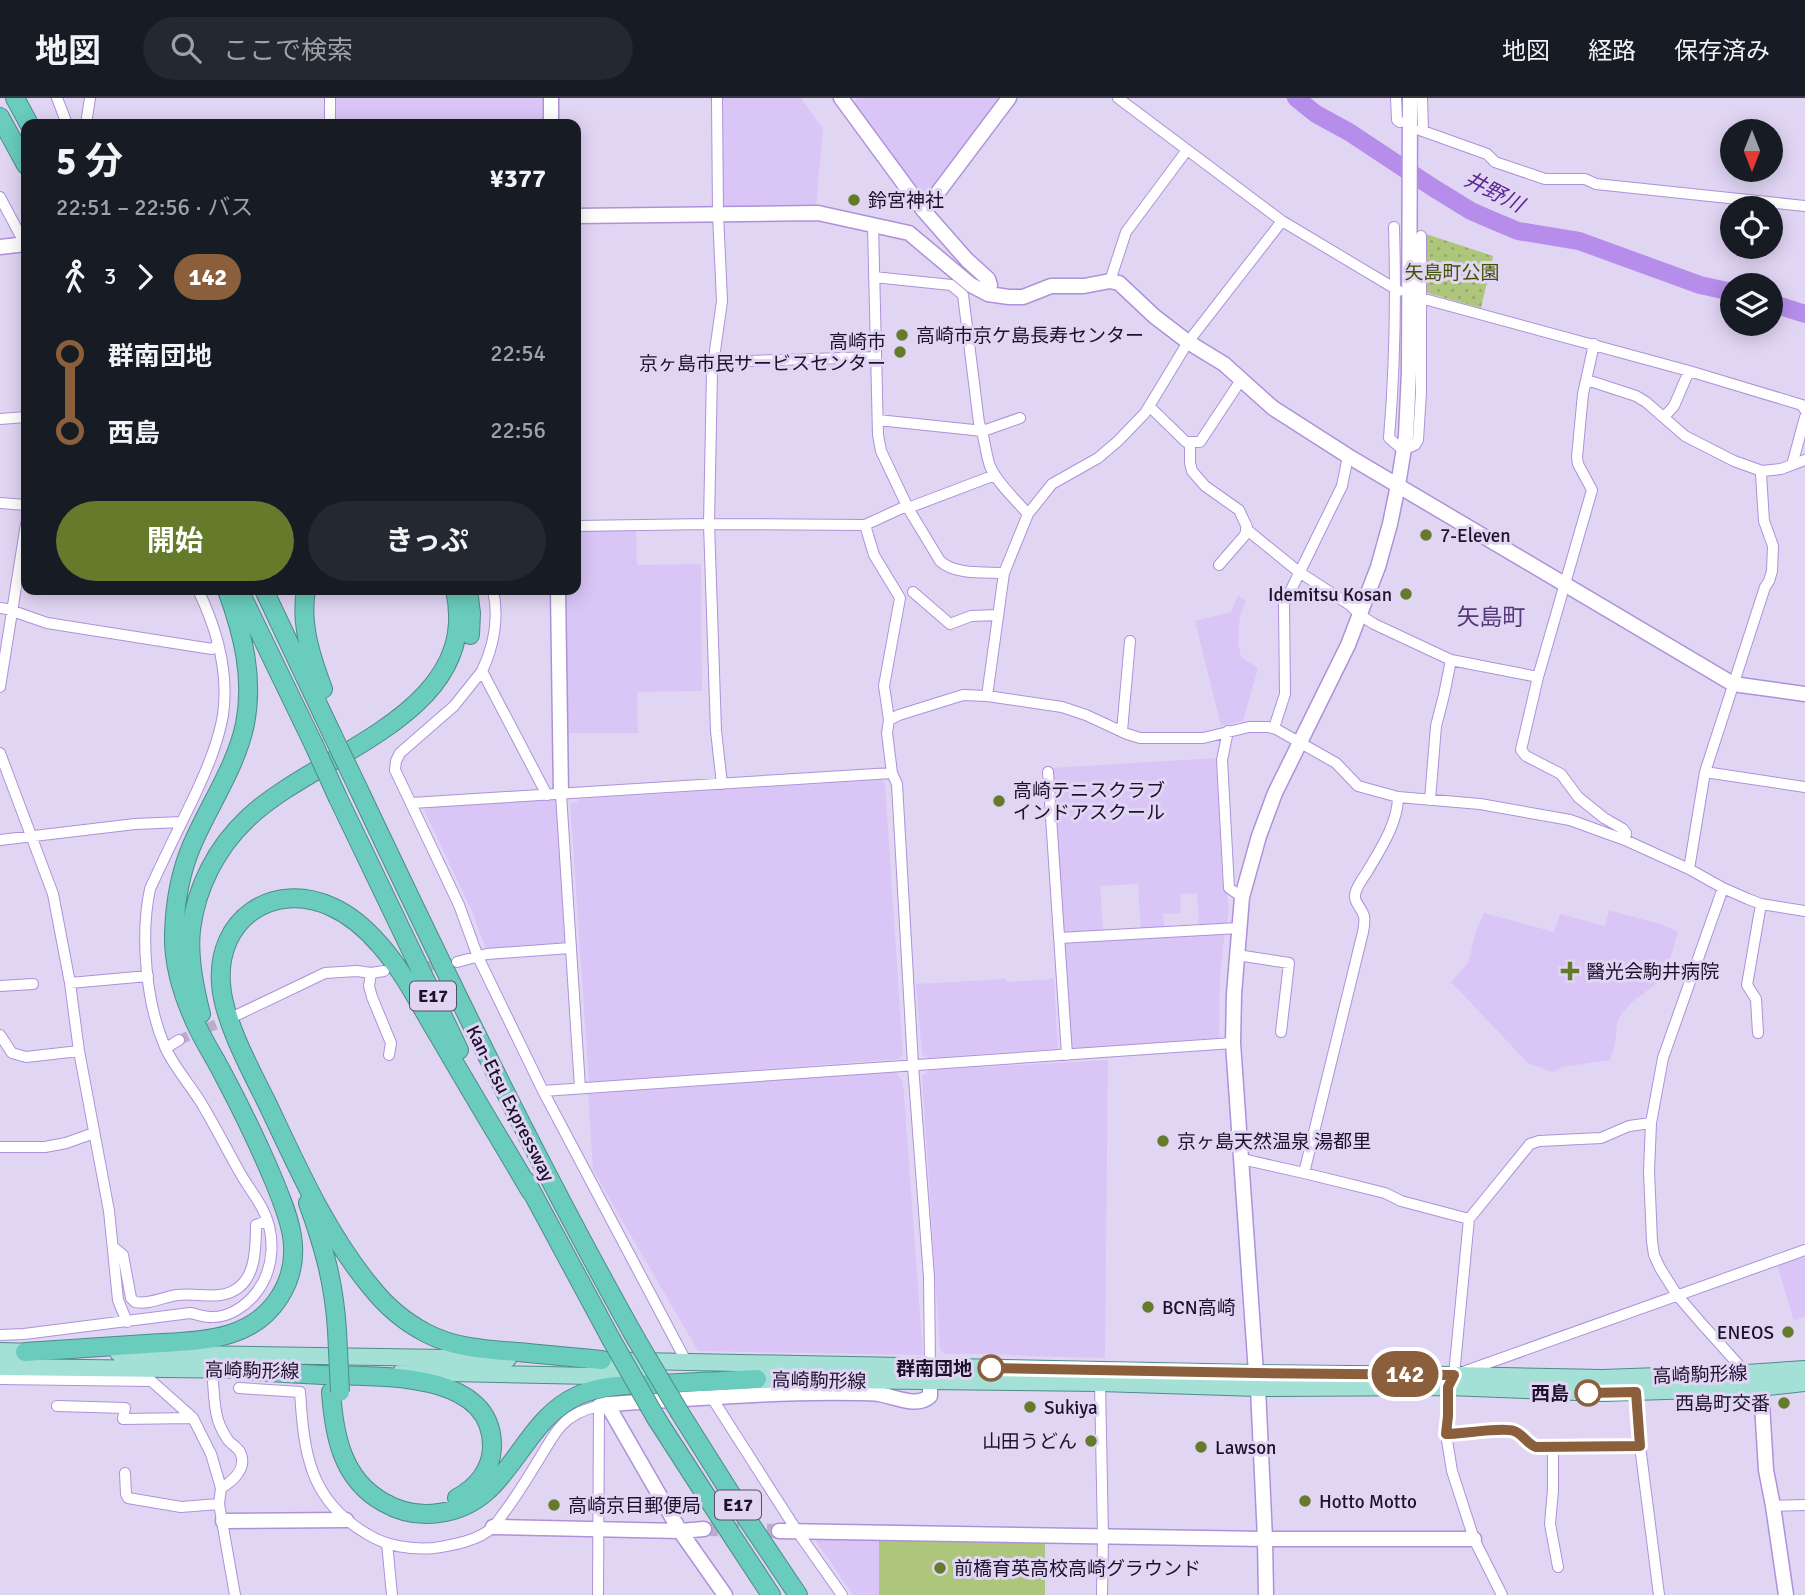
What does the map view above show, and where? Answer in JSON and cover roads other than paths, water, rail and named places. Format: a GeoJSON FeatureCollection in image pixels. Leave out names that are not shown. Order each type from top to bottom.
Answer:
{"type":"FeatureCollection","features":[{"type":"Feature","properties":{"kind":"highway"},"geometry":{"type":"LineString","coordinates":[[15,98],[26,119]]}},
{"type":"Feature","properties":{"kind":"highway"},"geometry":{"type":"LineString","coordinates":[[0,117],[21,156]]}},
{"type":"Feature","properties":{"kind":"highway"},"geometry":{"type":"LineString","coordinates":[[25,1352],[201,1340],[231,1334],[259,1320],[270,1310],[280,1297],[289,1275],[293,1252],[292,1236],[282,1200],[263,1155],[188,1006],[176,963],[174,939],[177,892],[183,869],[233,760],[246,713],[249,682],[247,660],[243,636],[229,595]]}},
{"type":"Feature","properties":{"kind":"highway","name":"Kan-Etsu Expressway"},"geometry":{"type":"LineString","coordinates":[[241,595],[439,1008],[531,1192],[656,1418],[771,1595]]}},
{"type":"Feature","properties":{"kind":"highway","name":"Kan-Etsu Expressway"},"geometry":{"type":"LineString","coordinates":[[267,595],[336,732],[592,1262],[680,1413],[798,1595]]}},
{"type":"Feature","properties":{"kind":"highway"},"geometry":{"type":"LineString","coordinates":[[306,595],[308,642],[336,732]]}},
{"type":"Feature","properties":{"kind":"highway"},"geometry":{"type":"LineString","coordinates":[[224,1076],[202,1017],[191,964],[190,932],[206,874],[233,833],[249,817],[284,790],[376,735],[425,693],[443,670],[455,644],[459,628],[456,595]]}},
{"type":"Feature","properties":{"kind":"highway"},"geometry":{"type":"LineString","coordinates":[[249,1066],[213,1012],[203,974],[203,921],[219,874],[241,840],[271,812],[383,742],[436,698],[458,668],[466,650],[471,631],[469,595]]}},
{"type":"Feature","properties":{"kind":"highway"},"geometry":{"type":"LineString","coordinates":[[531,1192],[392,961],[364,929],[333,907],[297,898],[264,904],[250,912],[239,923],[229,937],[220,969],[221,986],[231,1022],[286,1144],[321,1209],[356,1267],[384,1301],[413,1326],[429,1335],[468,1347],[602,1360]]}},
{"type":"Feature","properties":{"kind":"highway"},"geometry":{"type":"LineString","coordinates":[[286,1144],[328,1265],[333,1287],[333,1420],[337,1441],[342,1456],[355,1477],[370,1493],[393,1507],[406,1512],[445,1513],[486,1493],[507,1471],[547,1417],[578,1395],[616,1386],[757,1379]]}},
{"type":"Feature","properties":{"kind":"highway"},"geometry":{"type":"LineString","coordinates":[[263,1155],[289,1195],[306,1229],[319,1270],[332,1331]]}},
{"type":"Feature","properties":{"kind":"highway"},"geometry":{"type":"LineString","coordinates":[[237,1369],[419,1381],[457,1392],[472,1402],[489,1426],[491,1454],[479,1482],[458,1498],[430,1504],[414,1503],[386,1492],[364,1473],[348,1444],[335,1392]]}},
{"type":"Feature","properties":{"kind":"main road","name":"高崎駒形線"},"geometry":{"type":"LineString","coordinates":[[0,1351],[686,1361],[1100,1383],[1451,1381],[1602,1378],[1805,1369]]}},
{"type":"Feature","properties":{"kind":"main road","name":"高崎駒形線"},"geometry":{"type":"LineString","coordinates":[[0,1367],[757,1379],[930,1374],[1257,1381]]}},
{"type":"Feature","properties":{"kind":"main road","name":"高崎駒形線"},"geometry":{"type":"LineString","coordinates":[[1451,1381],[1603,1393],[1759,1388],[1805,1383]]}},
{"type":"Feature","properties":{"kind":"street"},"geometry":{"type":"LineString","coordinates":[[57,98],[65,119]]}},
{"type":"Feature","properties":{"kind":"street"},"geometry":{"type":"LineString","coordinates":[[87,119],[90,98]]}},
{"type":"Feature","properties":{"kind":"street"},"geometry":{"type":"LineString","coordinates":[[330,98],[330,119]]}},
{"type":"Feature","properties":{"kind":"street"},"geometry":{"type":"LineString","coordinates":[[551,98],[551,119]]}},
{"type":"Feature","properties":{"kind":"street"},"geometry":{"type":"LineString","coordinates":[[717,98],[722,301],[713,362],[709,524],[716,732],[722,784]]}},
{"type":"Feature","properties":{"kind":"street"},"geometry":{"type":"LineString","coordinates":[[924,211],[1009,98]]}},
{"type":"Feature","properties":{"kind":"street"},"geometry":{"type":"LineString","coordinates":[[1118,98],[1282,221],[1398,291]]}},
{"type":"Feature","properties":{"kind":"street"},"geometry":{"type":"LineString","coordinates":[[1396,98],[1397,120],[1400,122]]}},
{"type":"Feature","properties":{"kind":"street"},"geometry":{"type":"LineString","coordinates":[[1266,1595],[1257,1381],[1233,1043],[1239,928],[1242,897],[1259,836],[1276,793],[1348,645],[1378,567],[1390,524],[1404,450],[1409,372],[1410,98]]}},
{"type":"Feature","properties":{"kind":"street"},"geometry":{"type":"LineString","coordinates":[[1422,98],[1421,130],[1487,154],[1495,162],[1545,179],[1585,179],[1596,184],[1805,206]]}},
{"type":"Feature","properties":{"kind":"street"},"geometry":{"type":"LineString","coordinates":[[846,100],[924,211],[967,260],[988,279],[988,294]]}},
{"type":"Feature","properties":{"kind":"street"},"geometry":{"type":"LineString","coordinates":[[1110,281],[1126,232],[1186,149]]}},
{"type":"Feature","properties":{"kind":"street"},"geometry":{"type":"LineString","coordinates":[[0,197],[21,236]]}},
{"type":"Feature","properties":{"kind":"street"},"geometry":{"type":"LineString","coordinates":[[581,216],[818,213],[909,233],[971,285],[988,294],[1023,297],[1051,286],[1084,286],[1110,281],[1119,283],[1154,316],[1188,342],[1224,364],[1273,408],[1348,456],[1734,684],[1805,694]]}},
{"type":"Feature","properties":{"kind":"street"},"geometry":{"type":"LineString","coordinates":[[987,696],[1004,573],[1028,514],[1052,484],[1098,458],[1150,407],[1188,342],[1282,221]]}},
{"type":"Feature","properties":{"kind":"street"},"geometry":{"type":"LineString","coordinates":[[873,225],[877,435],[881,451],[908,508],[940,561],[955,569],[1004,573]]}},
{"type":"Feature","properties":{"kind":"street"},"geometry":{"type":"LineString","coordinates":[[1394,227],[1398,291],[1389,438],[1404,450]]}},
{"type":"Feature","properties":{"kind":"street"},"geometry":{"type":"LineString","coordinates":[[1404,450],[1415,445],[1418,440],[1421,392],[1421,236]]}},
{"type":"Feature","properties":{"kind":"street"},"geometry":{"type":"LineString","coordinates":[[0,247],[21,245]]}},
{"type":"Feature","properties":{"kind":"street"},"geometry":{"type":"LineString","coordinates":[[874,277],[951,285],[963,295],[979,423],[990,466],[1028,514]]}},
{"type":"Feature","properties":{"kind":"street"},"geometry":{"type":"LineString","coordinates":[[1419,297],[1689,371],[1802,405],[1805,410]]}},
{"type":"Feature","properties":{"kind":"street"},"geometry":{"type":"LineString","coordinates":[[1594,344],[1583,394],[1577,457],[1592,490],[1538,677],[1522,746],[1523,753],[1561,774],[1578,797],[1623,829],[1626,833],[1625,840]]}},
{"type":"Feature","properties":{"kind":"street"},"geometry":{"type":"LineString","coordinates":[[713,362],[876,357]]}},
{"type":"Feature","properties":{"kind":"street"},"geometry":{"type":"LineString","coordinates":[[1664,417],[1674,407],[1689,371]]}},
{"type":"Feature","properties":{"kind":"street"},"geometry":{"type":"LineString","coordinates":[[1150,407],[1186,442],[1200,442],[1241,380]]}},
{"type":"Feature","properties":{"kind":"street"},"geometry":{"type":"LineString","coordinates":[[1587,380],[1636,396],[1685,436],[1734,461],[1762,471],[1781,469],[1805,460]]}},
{"type":"Feature","properties":{"kind":"street"},"geometry":{"type":"LineString","coordinates":[[0,419],[21,417]]}},
{"type":"Feature","properties":{"kind":"street"},"geometry":{"type":"LineString","coordinates":[[1792,465],[1805,417]]}},
{"type":"Feature","properties":{"kind":"street"},"geometry":{"type":"LineString","coordinates":[[878,420],[983,431],[1020,418]]}},
{"type":"Feature","properties":{"kind":"street"},"geometry":{"type":"LineString","coordinates":[[1189,443],[1189,463],[1192,471],[1205,486],[1239,510],[1247,527],[1245,535],[1219,565]]}},
{"type":"Feature","properties":{"kind":"street"},"geometry":{"type":"LineString","coordinates":[[1274,729],[1285,694],[1284,604],[1342,486],[1348,456]]}},
{"type":"Feature","properties":{"kind":"street"},"geometry":{"type":"LineString","coordinates":[[1689,869],[1705,772],[1772,571],[1773,546],[1764,520],[1762,471]]}},
{"type":"Feature","properties":{"kind":"street"},"geometry":{"type":"LineString","coordinates":[[581,526],[865,525],[902,508],[995,475]]}},
{"type":"Feature","properties":{"kind":"street"},"geometry":{"type":"LineString","coordinates":[[0,503],[21,505]]}},
{"type":"Feature","properties":{"kind":"street"},"geometry":{"type":"LineString","coordinates":[[239,1388],[300,1392],[303,1434],[319,1487],[346,1520],[377,1540],[424,1549],[450,1546],[472,1539],[493,1527],[561,1426],[586,1409],[603,1405],[814,1392],[877,1394],[909,1401],[926,1400],[930,1395],[929,1277],[913,1065],[897,784],[892,773],[884,685],[900,598],[874,555],[865,525]]}},
{"type":"Feature","properties":{"kind":"street"},"geometry":{"type":"LineString","coordinates":[[1246,529],[1299,572],[1374,624],[1451,660],[1538,677]]}},
{"type":"Feature","properties":{"kind":"street"},"geometry":{"type":"LineString","coordinates":[[0,687],[21,557]]}},
{"type":"Feature","properties":{"kind":"street"},"geometry":{"type":"LineString","coordinates":[[913,592],[950,624],[971,617],[998,615]]}},
{"type":"Feature","properties":{"kind":"street"},"geometry":{"type":"LineString","coordinates":[[0,1335],[190,1313],[211,1317],[224,1316],[241,1308],[251,1299],[265,1282],[271,1264],[270,1230],[263,1210],[202,1103],[166,1048],[154,1010],[148,976],[145,938],[150,890],[211,760],[223,715],[224,680],[218,644],[201,595]]}},
{"type":"Feature","properties":{"kind":"street"},"geometry":{"type":"LineString","coordinates":[[493,595],[495,626],[489,658],[482,671],[454,706],[400,753],[395,770],[459,905],[478,957],[542,1091],[686,1361]]}},
{"type":"Feature","properties":{"kind":"street"},"geometry":{"type":"LineString","coordinates":[[558,595],[554,794],[570,948],[580,1088]]}},
{"type":"Feature","properties":{"kind":"street"},"geometry":{"type":"LineString","coordinates":[[0,608],[61,625],[212,649],[218,644]]}},
{"type":"Feature","properties":{"kind":"street"},"geometry":{"type":"LineString","coordinates":[[1122,731],[1130,641]]}},
{"type":"Feature","properties":{"kind":"street"},"geometry":{"type":"LineString","coordinates":[[1430,800],[1436,726],[1451,660]]}},
{"type":"Feature","properties":{"kind":"street"},"geometry":{"type":"LineString","coordinates":[[482,671],[554,794]]}},
{"type":"Feature","properties":{"kind":"street"},"geometry":{"type":"LineString","coordinates":[[889,720],[963,695],[1062,707],[1140,738],[1203,738],[1249,727],[1268,727],[1336,763],[1358,786],[1398,797],[1480,804],[1570,820],[1625,840],[1761,904],[1805,911]]}},
{"type":"Feature","properties":{"kind":"street"},"geometry":{"type":"LineString","coordinates":[[1228,731],[1222,760],[1229,888],[1242,897]]}},
{"type":"Feature","properties":{"kind":"street"},"geometry":{"type":"LineString","coordinates":[[0,753],[53,894],[109,1211],[118,1300],[127,1322]]}},
{"type":"Feature","properties":{"kind":"street"},"geometry":{"type":"LineString","coordinates":[[1048,772],[1067,1055]]}},
{"type":"Feature","properties":{"kind":"street"},"geometry":{"type":"LineString","coordinates":[[1705,772],[1805,787]]}},
{"type":"Feature","properties":{"kind":"street"},"geometry":{"type":"LineString","coordinates":[[412,803],[892,773]]}},
{"type":"Feature","properties":{"kind":"street"},"geometry":{"type":"LineString","coordinates":[[1304,1172],[1363,932],[1364,919],[1355,901],[1355,892],[1392,824],[1398,809],[1398,797]]}},
{"type":"Feature","properties":{"kind":"street"},"geometry":{"type":"LineString","coordinates":[[0,840],[135,824],[182,822]]}},
{"type":"Feature","properties":{"kind":"street"},"geometry":{"type":"LineString","coordinates":[[1723,888],[1663,1058],[1651,1123],[1649,1171],[1653,1248],[1660,1268],[1677,1294],[1759,1388],[1766,1470],[1786,1595]]}},
{"type":"Feature","properties":{"kind":"street"},"geometry":{"type":"LineString","coordinates":[[1758,1033],[1756,999],[1747,985],[1761,904]]}},
{"type":"Feature","properties":{"kind":"street"},"geometry":{"type":"LineString","coordinates":[[1059,938],[1239,928]]}},
{"type":"Feature","properties":{"kind":"street"},"geometry":{"type":"LineString","coordinates":[[452,970],[487,954],[570,948]]}},
{"type":"Feature","properties":{"kind":"street"},"geometry":{"type":"LineString","coordinates":[[1237,955],[1289,963],[1281,1032]]}},
{"type":"Feature","properties":{"kind":"street"},"geometry":{"type":"LineString","coordinates":[[235,1016],[326,973],[384,971]]}},
{"type":"Feature","properties":{"kind":"street"},"geometry":{"type":"LineString","coordinates":[[371,973],[369,986],[391,1043],[389,1055]]}},
{"type":"Feature","properties":{"kind":"street"},"geometry":{"type":"LineString","coordinates":[[70,983],[148,976]]}},
{"type":"Feature","properties":{"kind":"street"},"geometry":{"type":"LineString","coordinates":[[0,986],[33,984]]}},
{"type":"Feature","properties":{"kind":"street"},"geometry":{"type":"LineString","coordinates":[[0,1035],[12,1053],[26,1057],[79,1051]]}},
{"type":"Feature","properties":{"kind":"street"},"geometry":{"type":"LineString","coordinates":[[166,1048],[179,1040]]}},
{"type":"Feature","properties":{"kind":"street"},"geometry":{"type":"LineString","coordinates":[[542,1091],[1233,1043]]}},
{"type":"Feature","properties":{"kind":"street"},"geometry":{"type":"LineString","coordinates":[[1502,1595],[1474,1539],[1452,1471],[1446,1434],[1469,1219],[1530,1144],[1539,1141],[1601,1138],[1629,1126],[1651,1123]]}},
{"type":"Feature","properties":{"kind":"street"},"geometry":{"type":"LineString","coordinates":[[0,1147],[45,1147],[94,1133]]}},
{"type":"Feature","properties":{"kind":"street"},"geometry":{"type":"LineString","coordinates":[[1242,1159],[1385,1193],[1401,1201],[1469,1219]]}},
{"type":"Feature","properties":{"kind":"street"},"geometry":{"type":"LineString","coordinates":[[113,1247],[123,1255],[131,1298],[135,1302],[196,1293],[219,1295],[233,1291],[246,1278],[256,1255],[256,1225],[267,1222]]}},
{"type":"Feature","properties":{"kind":"street"},"geometry":{"type":"LineString","coordinates":[[1451,1381],[1677,1294],[1805,1250]]}},
{"type":"Feature","properties":{"kind":"street"},"geometry":{"type":"LineString","coordinates":[[211,1317],[213,1334]]}},
{"type":"Feature","properties":{"kind":"street"},"geometry":{"type":"LineString","coordinates":[[137,1368],[193,1418],[211,1454],[221,1488],[219,1504],[235,1595]]}},
{"type":"Feature","properties":{"kind":"street"},"geometry":{"type":"LineString","coordinates":[[0,1379],[151,1381]]}},
{"type":"Feature","properties":{"kind":"street"},"geometry":{"type":"LineString","coordinates":[[214,1381],[218,1421],[228,1440],[240,1452],[242,1462],[233,1481],[221,1488]]}},
{"type":"Feature","properties":{"kind":"street"},"geometry":{"type":"LineString","coordinates":[[1100,1383],[1102,1595]]}},
{"type":"Feature","properties":{"kind":"street"},"geometry":{"type":"LineString","coordinates":[[1636,1392],[1640,1446],[1659,1595]]}},
{"type":"Feature","properties":{"kind":"street"},"geometry":{"type":"LineString","coordinates":[[712,1398],[797,1531],[842,1595]]}},
{"type":"Feature","properties":{"kind":"street"},"geometry":{"type":"LineString","coordinates":[[598,1595],[597,1530],[603,1405]]}},
{"type":"Feature","properties":{"kind":"street"},"geometry":{"type":"LineString","coordinates":[[603,1405],[680,1531],[726,1595]]}},
{"type":"Feature","properties":{"kind":"street"},"geometry":{"type":"LineString","coordinates":[[57,1406],[125,1408],[123,1419],[193,1418]]}},
{"type":"Feature","properties":{"kind":"street"},"geometry":{"type":"LineString","coordinates":[[1446,1434],[1507,1430],[1517,1432],[1530,1445],[1536,1447],[1640,1446]]}},
{"type":"Feature","properties":{"kind":"street"},"geometry":{"type":"LineString","coordinates":[[1553,1447],[1554,1479],[1550,1524],[1558,1567]]}},
{"type":"Feature","properties":{"kind":"street"},"geometry":{"type":"LineString","coordinates":[[125,1473],[125,1494],[128,1498],[181,1507],[219,1504]]}},
{"type":"Feature","properties":{"kind":"street"},"geometry":{"type":"LineString","coordinates":[[1773,1506],[1805,1505]]}},
{"type":"Feature","properties":{"kind":"street"},"geometry":{"type":"LineString","coordinates":[[223,1521],[346,1520]]}},
{"type":"Feature","properties":{"kind":"street"},"geometry":{"type":"LineString","coordinates":[[493,1527],[680,1531],[704,1529]]}},
{"type":"Feature","properties":{"kind":"street"},"geometry":{"type":"LineString","coordinates":[[779,1531],[1265,1539],[1474,1539]]}},
{"type":"Feature","properties":{"kind":"street"},"geometry":{"type":"LineString","coordinates":[[387,1543],[392,1595]]}},
{"type":"Feature","properties":{"kind":"waterway","name":"井野川"},"geometry":{"type":"LineString","coordinates":[[1296,98],[1316,114],[1349,132],[1471,211],[1518,231],[1579,241],[1700,285],[1720,289]]}},
{"type":"Feature","properties":{"kind":"waterway","name":"井野川"},"geometry":{"type":"LineString","coordinates":[[1783,307],[1805,314]]}},
{"type":"Feature","properties":{"kind":"tunnel"},"geometry":{"type":"LineString","coordinates":[[395,970],[446,964]]}},
{"type":"Feature","properties":{"kind":"tunnel"},"geometry":{"type":"LineString","coordinates":[[179,1040],[231,1018]]}},
{"type":"Feature","properties":{"kind":"tunnel"},"geometry":{"type":"LineString","coordinates":[[704,1529],[779,1531]]}},
{"type":"Feature","properties":{"kind":"place","name":"鈴宮神社"},"geometry":{"type":"Point","coordinates":[854,200]}},
{"type":"Feature","properties":{"kind":"place","name":"高崎市京ケ島長寿センター"},"geometry":{"type":"Point","coordinates":[902,335]}},
{"type":"Feature","properties":{"kind":"place","name":"高崎市 京ヶ島市民サービスセンター"},"geometry":{"type":"Point","coordinates":[900,352]}},
{"type":"Feature","properties":{"kind":"place","name":"7-Eleven"},"geometry":{"type":"Point","coordinates":[1426,535]}},
{"type":"Feature","properties":{"kind":"place","name":"Idemitsu Kosan"},"geometry":{"type":"Point","coordinates":[1406,594]}},
{"type":"Feature","properties":{"kind":"place","name":"高崎テニスクラブ インドアスクール"},"geometry":{"type":"Point","coordinates":[999,801]}},
{"type":"Feature","properties":{"kind":"place","name":"醫光会駒井病院"},"geometry":{"type":"Point","coordinates":[1570,971]}},
{"type":"Feature","properties":{"kind":"place","name":"京ヶ島天然温泉 湯都里"},"geometry":{"type":"Point","coordinates":[1163,1141]}},
{"type":"Feature","properties":{"kind":"place","name":"BCN高崎"},"geometry":{"type":"Point","coordinates":[1148,1307]}},
{"type":"Feature","properties":{"kind":"place","name":"ENEOS"},"geometry":{"type":"Point","coordinates":[1788,1332]}},
{"type":"Feature","properties":{"kind":"place","name":"群南団地"},"geometry":{"type":"Point","coordinates":[991,1368]}},
{"type":"Feature","properties":{"kind":"place","name":"西島"},"geometry":{"type":"Point","coordinates":[1588,1393]}},
{"type":"Feature","properties":{"kind":"place","name":"西島町交番"},"geometry":{"type":"Point","coordinates":[1784,1403]}},
{"type":"Feature","properties":{"kind":"place","name":"Sukiya"},"geometry":{"type":"Point","coordinates":[1030,1407]}},
{"type":"Feature","properties":{"kind":"place","name":"山田うどん"},"geometry":{"type":"Point","coordinates":[1091,1441]}},
{"type":"Feature","properties":{"kind":"place","name":"Lawson"},"geometry":{"type":"Point","coordinates":[1201,1447]}},
{"type":"Feature","properties":{"kind":"place","name":"Hotto Motto"},"geometry":{"type":"Point","coordinates":[1305,1501]}},
{"type":"Feature","properties":{"kind":"place","name":"高崎京目郵便局"},"geometry":{"type":"Point","coordinates":[554,1505]}},
{"type":"Feature","properties":{"kind":"place","name":"前橋育英高校高崎グラウンド"},"geometry":{"type":"Point","coordinates":[940,1568]}},
{"type":"Feature","properties":{"kind":"district","name":"矢島町"},"geometry":{"type":"Point","coordinates":[1491,617]}},
{"type":"Feature","properties":{"kind":"park label","name":"矢島町公園"},"geometry":{"type":"Point","coordinates":[1452,272]}}]}
